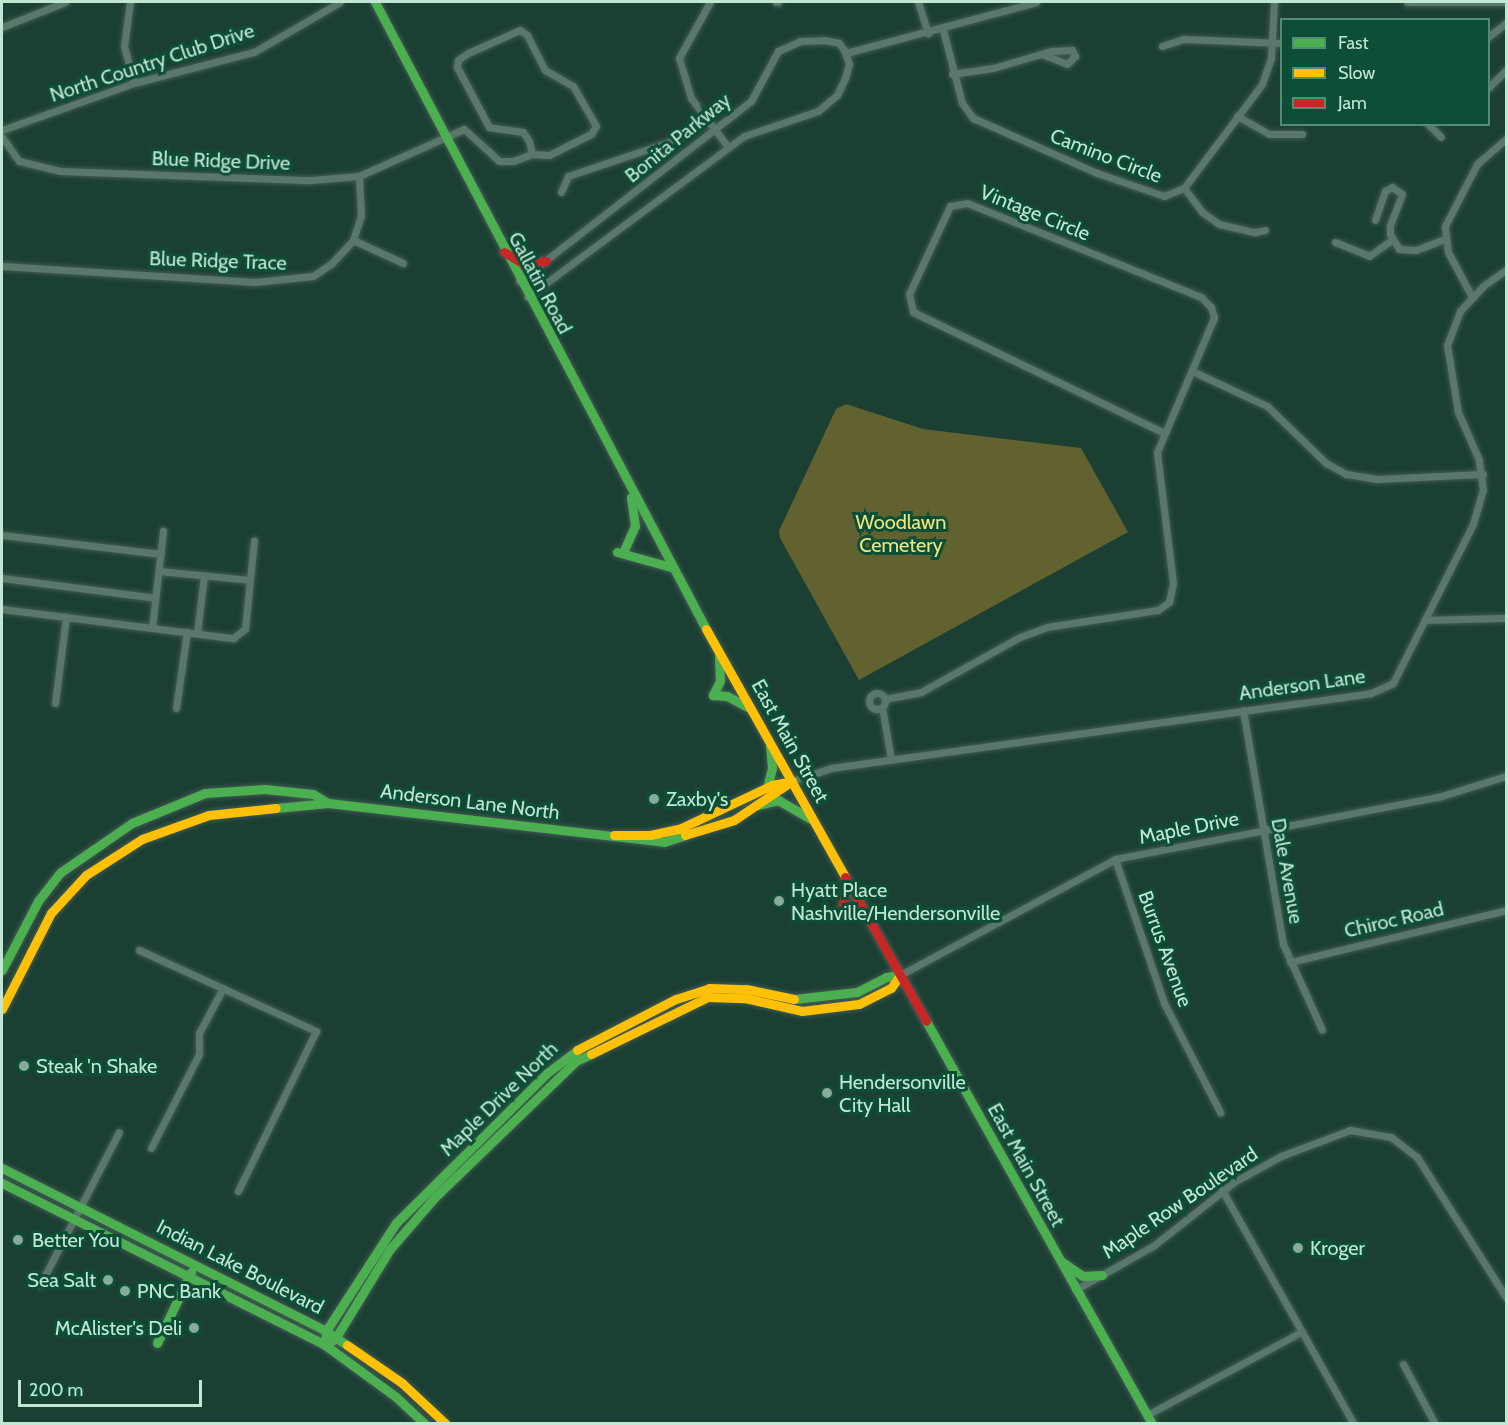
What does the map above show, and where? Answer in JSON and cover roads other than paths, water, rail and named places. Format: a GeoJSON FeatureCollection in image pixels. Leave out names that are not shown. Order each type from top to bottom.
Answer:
{"type":"FeatureCollection","features":[{"type":"Feature","properties":{"kind":"main road","name":"Gallatin Road"},"geometry":{"type":"LineString","coordinates":[[375,2],[527,297],[678,579]]}},
{"type":"Feature","properties":{"kind":"main road"},"geometry":{"type":"LineString","coordinates":[[504,252],[522,263],[546,261]]}},
{"type":"Feature","properties":{"kind":"main road"},"geometry":{"type":"LineString","coordinates":[[630,491],[634,526],[621,550],[671,567]]}},
{"type":"Feature","properties":{"kind":"main road","name":"East Main Street"},"geometry":{"type":"LineString","coordinates":[[678,579],[792,781],[864,915],[900,975],[1149,1419]]}},
{"type":"Feature","properties":{"kind":"main road"},"geometry":{"type":"LineString","coordinates":[[719,652],[720,681],[713,695],[727,696],[751,709]]}},
{"type":"Feature","properties":{"kind":"main road"},"geometry":{"type":"LineString","coordinates":[[767,788],[772,768],[770,742]]}},
{"type":"Feature","properties":{"kind":"main road","name":"Anderson Lane North"},"geometry":{"type":"LineString","coordinates":[[608,835],[650,835],[679,829],[767,788],[792,781]]}},
{"type":"Feature","properties":{"kind":"main road","name":"Anderson Lane North"},"geometry":{"type":"LineString","coordinates":[[2,1009],[51,913],[86,875],[142,839],[208,815],[328,803],[664,842],[701,834],[758,805],[792,781]]}},
{"type":"Feature","properties":{"kind":"main road","name":"Anderson Lane North"},"geometry":{"type":"LineString","coordinates":[[2,970],[38,901],[61,872],[132,823],[205,793],[265,789],[313,794],[328,803]]}},
{"type":"Feature","properties":{"kind":"main road"},"geometry":{"type":"LineString","coordinates":[[758,805],[784,802],[813,820]]}},
{"type":"Feature","properties":{"kind":"main road"},"geometry":{"type":"LineString","coordinates":[[845,880],[847,896],[842,911],[864,915]]}},
{"type":"Feature","properties":{"kind":"main road","name":"Maple Drive North"},"geometry":{"type":"LineString","coordinates":[[324,1345],[326,1331],[386,1246],[431,1195],[574,1057],[650,1017],[708,998],[745,993],[802,1006],[859,1004],[891,988],[900,975]]}},
{"type":"Feature","properties":{"kind":"main road","name":"Indian Lake Boulevard"},"geometry":{"type":"LineString","coordinates":[[2,1168],[326,1331],[402,1383],[446,1424]]}},
{"type":"Feature","properties":{"kind":"main road","name":"Indian Lake Boulevard"},"geometry":{"type":"LineString","coordinates":[[2,1183],[324,1345],[396,1397],[425,1424]]}},
{"type":"Feature","properties":{"kind":"main road","name":"Maple Drive North"},"geometry":{"type":"LineString","coordinates":[[324,1345],[335,1338],[386,1246]]}},
{"type":"Feature","properties":{"kind":"main road"},"geometry":{"type":"LineString","coordinates":[[1058,1260],[1083,1276],[1102,1275]]}},
{"type":"Feature","properties":{"kind":"main road"},"geometry":{"type":"LineString","coordinates":[[157,1343],[193,1264]]}},
{"type":"Feature","properties":{"kind":"street"},"geometry":{"type":"LineString","coordinates":[[2,27],[65,2]]}},
{"type":"Feature","properties":{"kind":"street"},"geometry":{"type":"LineString","coordinates":[[130,2],[124,46],[134,83]]}},
{"type":"Feature","properties":{"kind":"street","name":"North Country Club Drive"},"geometry":{"type":"LineString","coordinates":[[2,130],[134,83],[254,52],[340,2]]}},
{"type":"Feature","properties":{"kind":"street"},"geometry":{"type":"LineString","coordinates":[[710,2],[679,58],[691,98],[713,131],[728,147]]}},
{"type":"Feature","properties":{"kind":"street"},"geometry":{"type":"LineString","coordinates":[[918,2],[928,33]]}},
{"type":"Feature","properties":{"kind":"street"},"geometry":{"type":"LineString","coordinates":[[846,53],[943,30],[1036,2]]}},
{"type":"Feature","properties":{"kind":"street","name":"Camino Circle"},"geometry":{"type":"LineString","coordinates":[[943,30],[952,74],[962,103],[973,118],[985,126],[1164,196],[1184,188],[1262,84],[1272,43],[1274,2]]}},
{"type":"Feature","properties":{"kind":"street"},"geometry":{"type":"LineString","coordinates":[[1407,2],[1506,2]]}},
{"type":"Feature","properties":{"kind":"street"},"geometry":{"type":"LineString","coordinates":[[1490,35],[1506,23]]}},
{"type":"Feature","properties":{"kind":"street"},"geometry":{"type":"LineString","coordinates":[[444,136],[464,129],[499,161],[532,154],[549,155],[591,134],[596,126],[582,97],[573,86],[545,70],[526,34],[520,30],[468,53],[458,60],[457,68],[489,127],[523,132],[532,154]]}},
{"type":"Feature","properties":{"kind":"street"},"geometry":{"type":"LineString","coordinates":[[1162,46],[1184,39],[1280,43]]}},
{"type":"Feature","properties":{"kind":"street","name":"Bonita Parkway"},"geometry":{"type":"LineString","coordinates":[[519,281],[751,101],[778,51],[800,41],[824,40],[839,43],[846,53],[849,64],[845,78],[837,95],[819,111],[764,127],[728,147],[527,297]]}},
{"type":"Feature","properties":{"kind":"street"},"geometry":{"type":"LineString","coordinates":[[952,74],[1042,54]]}},
{"type":"Feature","properties":{"kind":"street"},"geometry":{"type":"LineString","coordinates":[[1490,86],[1506,70]]}},
{"type":"Feature","properties":{"kind":"street"},"geometry":{"type":"LineString","coordinates":[[1237,116],[1269,134],[1302,134]]}},
{"type":"Feature","properties":{"kind":"street"},"geometry":{"type":"LineString","coordinates":[[561,192],[568,176],[669,142],[706,121]]}},
{"type":"Feature","properties":{"kind":"street"},"geometry":{"type":"LineString","coordinates":[[1430,126],[1442,137]]}},
{"type":"Feature","properties":{"kind":"street","name":"Blue Ridge Drive"},"geometry":{"type":"LineString","coordinates":[[2,137],[19,161],[60,171],[311,180],[359,176],[444,136]]}},
{"type":"Feature","properties":{"kind":"street"},"geometry":{"type":"LineString","coordinates":[[1472,297],[1448,252],[1445,239],[1449,212],[1477,164],[1506,139]]}},
{"type":"Feature","properties":{"kind":"street","name":"Blue Ridge Trace"},"geometry":{"type":"LineString","coordinates":[[2,266],[255,282],[298,279],[331,264],[353,240],[361,216],[359,176]]}},
{"type":"Feature","properties":{"kind":"street"},"geometry":{"type":"LineString","coordinates":[[1374,220],[1385,190],[1392,187],[1400,189],[1402,194],[1390,226],[1392,240],[1405,252],[1445,239]]}},
{"type":"Feature","properties":{"kind":"street"},"geometry":{"type":"LineString","coordinates":[[1184,188],[1202,212],[1219,224],[1255,232],[1265,230]]}},
{"type":"Feature","properties":{"kind":"street","name":"Vintage Circle"},"geometry":{"type":"LineString","coordinates":[[885,699],[921,692],[1020,637],[1047,627],[1166,606],[1173,583],[1156,468],[1164,433],[1214,318],[1211,307],[1202,297],[967,202],[955,203],[946,211],[909,294],[913,312],[1164,433]]}},
{"type":"Feature","properties":{"kind":"street"},"geometry":{"type":"LineString","coordinates":[[353,240],[403,263]]}},
{"type":"Feature","properties":{"kind":"street"},"geometry":{"type":"LineString","coordinates":[[1335,243],[1370,256],[1392,240]]}},
{"type":"Feature","properties":{"kind":"street","name":"Anderson Lane"},"geometry":{"type":"LineString","coordinates":[[792,781],[831,768],[1371,693],[1393,683],[1427,620],[1473,524],[1484,490],[1483,474],[1458,412],[1447,345],[1457,315],[1472,297],[1506,270]]}},
{"type":"Feature","properties":{"kind":"street"},"geometry":{"type":"LineString","coordinates":[[1192,371],[1267,406],[1326,463],[1346,474],[1376,479],[1483,474]]}},
{"type":"Feature","properties":{"kind":"street"},"geometry":{"type":"LineString","coordinates":[[152,628],[164,531]]}},
{"type":"Feature","properties":{"kind":"street"},"geometry":{"type":"LineString","coordinates":[[2,535],[161,554]]}},
{"type":"Feature","properties":{"kind":"street"},"geometry":{"type":"LineString","coordinates":[[2,609],[233,638],[241,634],[254,540]]}},
{"type":"Feature","properties":{"kind":"street"},"geometry":{"type":"LineString","coordinates":[[159,571],[250,580]]}},
{"type":"Feature","properties":{"kind":"street"},"geometry":{"type":"LineString","coordinates":[[196,633],[204,576]]}},
{"type":"Feature","properties":{"kind":"street"},"geometry":{"type":"LineString","coordinates":[[2,578],[155,598]]}},
{"type":"Feature","properties":{"kind":"street"},"geometry":{"type":"LineString","coordinates":[[55,703],[66,617]]}},
{"type":"Feature","properties":{"kind":"street"},"geometry":{"type":"LineString","coordinates":[[1427,620],[1506,618]]}},
{"type":"Feature","properties":{"kind":"street"},"geometry":{"type":"LineString","coordinates":[[177,708],[187,632]]}},
{"type":"Feature","properties":{"kind":"street"},"geometry":{"type":"LineString","coordinates":[[882,707],[872,708],[869,698],[878,693],[885,699],[882,707],[891,759]]}},
{"type":"Feature","properties":{"kind":"street","name":"Dale Avenue"},"geometry":{"type":"LineString","coordinates":[[1243,710],[1263,831],[1290,962],[1322,1030]]}},
{"type":"Feature","properties":{"kind":"street","name":"Maple Drive"},"geometry":{"type":"LineString","coordinates":[[900,975],[1115,859],[1438,797],[1506,776]]}},
{"type":"Feature","properties":{"kind":"street","name":"Burrus Avenue"},"geometry":{"type":"LineString","coordinates":[[1115,859],[1164,1003],[1220,1112]]}},
{"type":"Feature","properties":{"kind":"street","name":"Chiroc Road"},"geometry":{"type":"LineString","coordinates":[[1290,962],[1506,910]]}},
{"type":"Feature","properties":{"kind":"street"},"geometry":{"type":"LineString","coordinates":[[139,950],[315,1031],[238,1191]]}},
{"type":"Feature","properties":{"kind":"street"},"geometry":{"type":"LineString","coordinates":[[152,1148],[199,1054],[199,1033],[223,988]]}},
{"type":"Feature","properties":{"kind":"street","name":"Maple Row Boulevard"},"geometry":{"type":"LineString","coordinates":[[1075,1290],[1153,1246],[1222,1190],[1281,1156],[1337,1133],[1371,1131],[1391,1137],[1406,1146],[1422,1164],[1506,1297]]}},
{"type":"Feature","properties":{"kind":"street"},"geometry":{"type":"LineString","coordinates":[[40,1285],[119,1132]]}},
{"type":"Feature","properties":{"kind":"street"},"geometry":{"type":"LineString","coordinates":[[1222,1190],[1354,1424]]}},
{"type":"Feature","properties":{"kind":"street"},"geometry":{"type":"LineString","coordinates":[[1149,1419],[1301,1332]]}},
{"type":"Feature","properties":{"kind":"street"},"geometry":{"type":"LineString","coordinates":[[1403,1364],[1435,1424]]}},
{"type":"Feature","properties":{"kind":"place","name":"Zaxby's"},"geometry":{"type":"Point","coordinates":[654,799]}},
{"type":"Feature","properties":{"kind":"place","name":"Hyatt Place Nashville/Hendersonville"},"geometry":{"type":"Point","coordinates":[779,901]}},
{"type":"Feature","properties":{"kind":"place","name":"Steak 'n Shake"},"geometry":{"type":"Point","coordinates":[24,1066]}},
{"type":"Feature","properties":{"kind":"place","name":"Hendersonville City Hall"},"geometry":{"type":"Point","coordinates":[827,1093]}},
{"type":"Feature","properties":{"kind":"place","name":"Better You"},"geometry":{"type":"Point","coordinates":[18,1240]}},
{"type":"Feature","properties":{"kind":"place","name":"Kroger"},"geometry":{"type":"Point","coordinates":[1298,1248]}},
{"type":"Feature","properties":{"kind":"place","name":"Sea Salt"},"geometry":{"type":"Point","coordinates":[108,1280]}},
{"type":"Feature","properties":{"kind":"place","name":"PNC Bank"},"geometry":{"type":"Point","coordinates":[125,1291]}},
{"type":"Feature","properties":{"kind":"place","name":"McAlister's Deli"},"geometry":{"type":"Point","coordinates":[194,1328]}},
{"type":"Feature","properties":{"kind":"park label","name":"Woodlawn Cemetery"},"geometry":{"type":"Point","coordinates":[901,534]}}]}
